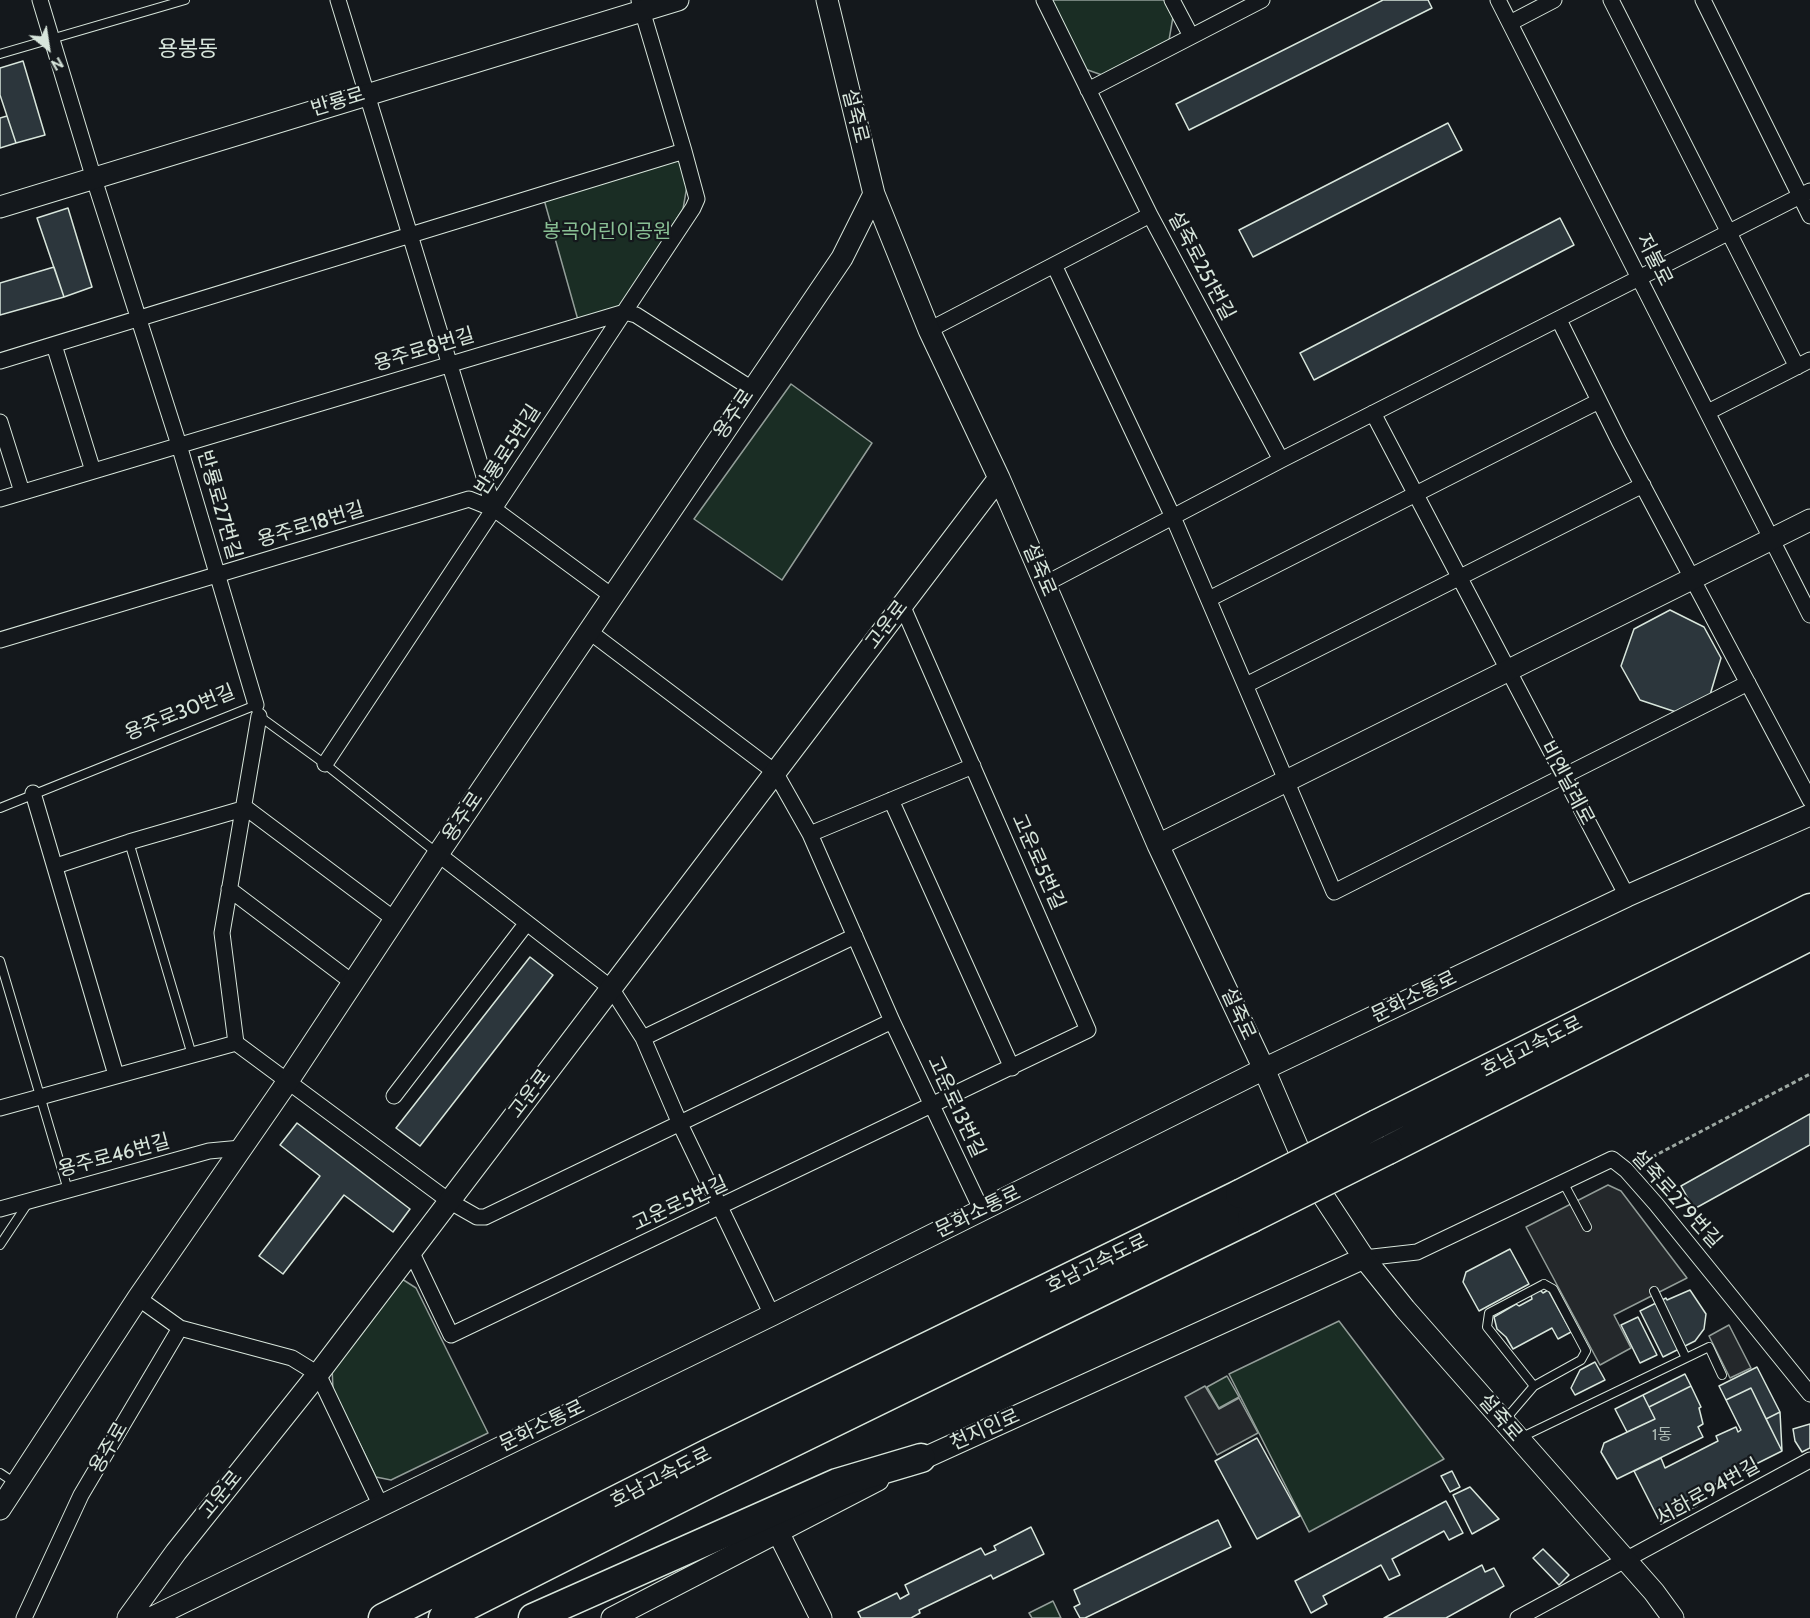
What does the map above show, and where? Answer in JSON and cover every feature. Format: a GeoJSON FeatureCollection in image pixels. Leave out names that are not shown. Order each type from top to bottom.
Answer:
{"type":"FeatureCollection","features":[{"type":"Feature","properties":{"kind":"highway","name":"호남고속도로"},"geometry":{"type":"LineString","coordinates":[[443,1618],[731,1473],[1382,1137],[1810,908]]}},
{"type":"Feature","properties":{"kind":"highway","name":"호남고속도로"},"geometry":{"type":"LineString","coordinates":[[1382,1137],[1810,936]]}},
{"type":"Feature","properties":{"kind":"highway","name":"호남고속도로"},"geometry":{"type":"LineString","coordinates":[[383,1618],[706,1454],[1246,1206]]}},
{"type":"Feature","properties":{"kind":"highway"},"geometry":{"type":"LineString","coordinates":[[533,1618],[837,1484],[921,1458]]}},
{"type":"Feature","properties":{"kind":"street","name":"반룡로27번길"},"geometry":{"type":"LineString","coordinates":[[40,0],[93,179],[179,446],[258,711]]}},
{"type":"Feature","properties":{"kind":"street"},"geometry":{"type":"LineString","coordinates":[[338,0],[494,509]]}},
{"type":"Feature","properties":{"kind":"street","name":"반룡로"},"geometry":{"type":"LineString","coordinates":[[0,207],[641,6],[678,0]]}},
{"type":"Feature","properties":{"kind":"street","name":"설죽로"},"geometry":{"type":"LineString","coordinates":[[826,0],[874,194],[929,330],[999,478],[1158,845],[1264,1069],[1310,1176],[1364,1258],[1404,1309],[1626,1561],[1673,1618]]}},
{"type":"Feature","properties":{"kind":"street","name":"설죽로251번길"},"geometry":{"type":"LineString","coordinates":[[1044,0],[1150,215],[1281,460]]}},
{"type":"Feature","properties":{"kind":"street"},"geometry":{"type":"LineString","coordinates":[[1172,0],[1191,36]]}},
{"type":"Feature","properties":{"kind":"street"},"geometry":{"type":"LineString","coordinates":[[1088,90],[1262,0]]}},
{"type":"Feature","properties":{"kind":"street","name":"저불로"},"geometry":{"type":"LineString","coordinates":[[1498,0],[1810,615]]}},
{"type":"Feature","properties":{"kind":"street"},"geometry":{"type":"LineString","coordinates":[[1510,23],[1554,0]]}},
{"type":"Feature","properties":{"kind":"street"},"geometry":{"type":"LineString","coordinates":[[1611,0],[1761,297],[1804,363],[1708,412]]}},
{"type":"Feature","properties":{"kind":"street"},"geometry":{"type":"LineString","coordinates":[[1703,0],[1805,194],[1810,216]]}},
{"type":"Feature","properties":{"kind":"street","name":"반룡로5번길"},"geometry":{"type":"LineString","coordinates":[[325,764],[625,312],[697,199],[641,6]]}},
{"type":"Feature","properties":{"kind":"street"},"geometry":{"type":"LineString","coordinates":[[0,361],[684,151]]}},
{"type":"Feature","properties":{"kind":"street","name":"용주로"},"geometry":{"type":"LineString","coordinates":[[0,1509],[8,1478],[138,1298],[288,1081],[394,919],[842,258],[874,194]]}},
{"type":"Feature","properties":{"kind":"street"},"geometry":{"type":"LineString","coordinates":[[1045,584],[1281,460],[1805,194]]}},
{"type":"Feature","properties":{"kind":"street"},"geometry":{"type":"LineString","coordinates":[[929,330],[1150,215]]}},
{"type":"Feature","properties":{"kind":"street"},"geometry":{"type":"LineString","coordinates":[[1054,265],[1173,517],[1334,892],[1748,683]]}},
{"type":"Feature","properties":{"kind":"street"},"geometry":{"type":"LineString","coordinates":[[625,312],[636,315],[752,389]]}},
{"type":"Feature","properties":{"kind":"street","name":"용주로8번길"},"geometry":{"type":"LineString","coordinates":[[0,499],[625,312]]}},
{"type":"Feature","properties":{"kind":"street"},"geometry":{"type":"LineString","coordinates":[[1559,320],[1642,485],[1810,800]]}},
{"type":"Feature","properties":{"kind":"street"},"geometry":{"type":"LineString","coordinates":[[54,345],[93,471]]}},
{"type":"Feature","properties":{"kind":"street"},"geometry":{"type":"LineString","coordinates":[[1209,599],[1599,401]]}},
{"type":"Feature","properties":{"kind":"street"},"geometry":{"type":"LineString","coordinates":[[1373,413],[1415,494]]}},
{"type":"Feature","properties":{"kind":"street"},"geometry":{"type":"LineString","coordinates":[[0,422],[22,492]]}},
{"type":"Feature","properties":{"kind":"street","name":"고운로"},"geometry":{"type":"LineString","coordinates":[[128,1618],[176,1552],[318,1374],[410,1249],[449,1201],[999,478]]}},
{"type":"Feature","properties":{"kind":"street"},"geometry":{"type":"LineString","coordinates":[[1246,685],[1642,485]]}},
{"type":"Feature","properties":{"kind":"street","name":"비엔날레로"},"geometry":{"type":"LineString","coordinates":[[1415,494],[1627,896]]}},
{"type":"Feature","properties":{"kind":"street","name":"용주로18번길"},"geometry":{"type":"LineString","coordinates":[[0,640],[470,499],[494,509],[612,596]]}},
{"type":"Feature","properties":{"kind":"street"},"geometry":{"type":"LineString","coordinates":[[1158,845],[1810,520]]}},
{"type":"Feature","properties":{"kind":"street","name":"고운로5번길"},"geometry":{"type":"LineString","coordinates":[[410,1249],[451,1335],[1012,1068],[1088,1029],[903,605]]}},
{"type":"Feature","properties":{"kind":"street"},"geometry":{"type":"LineString","coordinates":[[590,632],[775,772]]}},
{"type":"Feature","properties":{"kind":"street"},"geometry":{"type":"LineString","coordinates":[[258,711],[246,808],[222,933],[236,1043],[449,1201],[477,1216],[485,1217],[892,1021]]}},
{"type":"Feature","properties":{"kind":"street"},"geometry":{"type":"LineString","coordinates":[[810,834],[973,766]]}},
{"type":"Feature","properties":{"kind":"street","name":"고운로13번길"},"geometry":{"type":"LineString","coordinates":[[775,772],[810,834],[892,1021],[982,1211]]}},
{"type":"Feature","properties":{"kind":"street"},"geometry":{"type":"LineString","coordinates":[[33,794],[81,950],[116,1075]]}},
{"type":"Feature","properties":{"kind":"street"},"geometry":{"type":"LineString","coordinates":[[891,800],[1012,1068]]}},
{"type":"Feature","properties":{"kind":"street"},"geometry":{"type":"LineString","coordinates":[[56,866],[246,808]]}},
{"type":"Feature","properties":{"kind":"street"},"geometry":{"type":"LineString","coordinates":[[246,808],[394,919]]}},
{"type":"Feature","properties":{"kind":"street","name":"문화소통로"},"geometry":{"type":"LineString","coordinates":[[151,1618],[380,1504],[772,1315],[1264,1069],[1627,896],[1810,814]]}},
{"type":"Feature","properties":{"kind":"street","name":"용주로"},"geometry":{"type":"LineString","coordinates":[[438,854],[526,924]]}},
{"type":"Feature","properties":{"kind":"street"},"geometry":{"type":"LineString","coordinates":[[229,888],[352,982]]}},
{"type":"Feature","properties":{"kind":"street"},"geometry":{"type":"LineString","coordinates":[[394,1096],[526,924],[611,988],[643,1038],[680,1124],[772,1315]]}},
{"type":"Feature","properties":{"kind":"street"},"geometry":{"type":"LineString","coordinates":[[643,1038],[855,936]]}},
{"type":"Feature","properties":{"kind":"street"},"geometry":{"type":"LineString","coordinates":[[0,1108],[236,1043]]}},
{"type":"Feature","properties":{"kind":"street","name":"용주로46번길"},"geometry":{"type":"LineString","coordinates":[[0,1209],[209,1151],[241,1148]]}},
{"type":"Feature","properties":{"kind":"street","name":"설죽로279번길"},"geometry":{"type":"LineString","coordinates":[[1364,1258],[1417,1252],[1612,1159],[1626,1170],[1757,1326],[1810,1394]]}},
{"type":"Feature","properties":{"kind":"street","name":"천지인로"},"geometry":{"type":"LineString","coordinates":[[612,1618],[921,1458],[1364,1258]]}},
{"type":"Feature","properties":{"kind":"street"},"geometry":{"type":"LineString","coordinates":[[138,1298],[180,1328],[292,1358],[318,1374],[380,1504]]}},
{"type":"Feature","properties":{"kind":"street","name":"용주로"},"geometry":{"type":"LineString","coordinates":[[24,1618],[81,1496],[180,1328]]}},
{"type":"Feature","properties":{"kind":"street","name":"서하로94번길"},"geometry":{"type":"LineString","coordinates":[[1518,1618],[1810,1460]]}},
{"type":"Feature","properties":{"kind":"street"},"geometry":{"type":"LineString","coordinates":[[778,1532],[821,1618]]}},
{"type":"Feature","properties":{"kind":"lane"},"geometry":{"type":"LineString","coordinates":[[0,54],[185,0]]}},
{"type":"Feature","properties":{"kind":"lane","name":"용주로30번길"},"geometry":{"type":"LineString","coordinates":[[0,808],[258,711],[438,854]]}},
{"type":"Feature","properties":{"kind":"lane"},"geometry":{"type":"LineString","coordinates":[[129,842],[192,1055]]}},
{"type":"Feature","properties":{"kind":"lane"},"geometry":{"type":"LineString","coordinates":[[0,961],[68,1190]]}},
{"type":"Feature","properties":{"kind":"lane"},"geometry":{"type":"LineString","coordinates":[[1563,1182],[1587,1227]]}},
{"type":"Feature","properties":{"kind":"lane"},"geometry":{"type":"LineString","coordinates":[[0,1245],[29,1202]]}},
{"type":"Feature","properties":{"kind":"lane"},"geometry":{"type":"LineString","coordinates":[[1503,1421],[1534,1386],[1581,1360],[1586,1351],[1553,1289],[1544,1284],[1489,1313],[1487,1327],[1534,1386]]}},
{"type":"Feature","properties":{"kind":"lane"},"geometry":{"type":"LineString","coordinates":[[1654,1291],[1686,1358]]}},
{"type":"Feature","properties":{"kind":"lane"},"geometry":{"type":"LineString","coordinates":[[1519,1439],[1709,1347],[1722,1375]]}},
{"type":"Feature","properties":{"kind":"path"},"geometry":{"type":"LineString","coordinates":[[1626,1170],[1810,1074]]}},
{"type":"Feature","properties":{"kind":"green space"},"geometry":{"type":"Polygon","coordinates":[[[1050,0],[1164,0],[1173,17],[1169,40],[1102,75],[1085,69],[1050,0]]]}},
{"type":"Feature","properties":{"kind":"green space","name":"봉곡어린이공원"},"geometry":{"type":"Polygon","coordinates":[[[680,158],[687,186],[683,209],[619,308],[578,320],[543,196],[680,158]]]}},
{"type":"Feature","properties":{"kind":"green space"},"geometry":{"type":"Polygon","coordinates":[[[791,384],[872,443],[782,580],[694,519],[791,384]]]}},
{"type":"Feature","properties":{"kind":"green space"},"geometry":{"type":"Polygon","coordinates":[[[402,1279],[416,1288],[488,1433],[391,1480],[376,1477],[333,1389],[332,1367],[402,1279]]]}},
{"type":"Feature","properties":{"kind":"green space"},"geometry":{"type":"Polygon","coordinates":[[[1339,1321],[1444,1459],[1309,1532],[1229,1374],[1339,1321]]]}},
{"type":"Feature","properties":{"kind":"green space"},"geometry":{"type":"Polygon","coordinates":[[[1227,1376],[1239,1397],[1219,1408],[1207,1387],[1227,1376]]]}},
{"type":"Feature","properties":{"kind":"green space"},"geometry":{"type":"Polygon","coordinates":[[[1053,1601],[1061,1618],[1032,1618],[1029,1613],[1053,1601]]]}},
{"type":"Feature","properties":{"kind":"shaded area"},"geometry":{"type":"Polygon","coordinates":[[[1608,1185],[1621,1191],[1687,1278],[1614,1315],[1631,1348],[1600,1365],[1526,1227],[1608,1185]]]}},
{"type":"Feature","properties":{"kind":"shaded area"},"geometry":{"type":"Polygon","coordinates":[[[1729,1325],[1751,1368],[1730,1378],[1709,1336],[1729,1325]]]}},
{"type":"Feature","properties":{"kind":"shaded area"},"geometry":{"type":"Polygon","coordinates":[[[1205,1386],[1219,1409],[1239,1398],[1258,1433],[1217,1455],[1185,1397],[1205,1386]]]}},
{"type":"Feature","properties":{"kind":"building"},"geometry":{"type":"Polygon","coordinates":[[[1383,0],[1428,0],[1432,8],[1189,130],[1176,104],[1383,0]]]}},
{"type":"Feature","properties":{"kind":"building"},"geometry":{"type":"Polygon","coordinates":[[[23,61],[45,135],[16,143],[0,95],[0,68],[23,61]]]}},
{"type":"Feature","properties":{"kind":"building"},"geometry":{"type":"Polygon","coordinates":[[[7,116],[16,143],[0,148],[0,118],[7,116]]]}},
{"type":"Feature","properties":{"kind":"building"},"geometry":{"type":"Polygon","coordinates":[[[1448,123],[1462,150],[1253,257],[1239,230],[1448,123]]]}},
{"type":"Feature","properties":{"kind":"building"},"geometry":{"type":"Polygon","coordinates":[[[68,208],[92,287],[64,297],[37,218],[68,208]]]}},
{"type":"Feature","properties":{"kind":"building"},"geometry":{"type":"Polygon","coordinates":[[[1560,218],[1574,245],[1314,380],[1300,353],[1560,218]]]}},
{"type":"Feature","properties":{"kind":"building"},"geometry":{"type":"Polygon","coordinates":[[[54,267],[64,297],[0,315],[0,283],[54,267]]]}},
{"type":"Feature","properties":{"kind":"building"},"geometry":{"type":"Polygon","coordinates":[[[1670,610],[1704,627],[1721,658],[1710,695],[1676,712],[1640,700],[1621,666],[1634,629],[1670,610]]]}},
{"type":"Feature","properties":{"kind":"building"},"geometry":{"type":"Polygon","coordinates":[[[530,957],[553,975],[420,1146],[396,1128],[530,957]]]}},
{"type":"Feature","properties":{"kind":"building"},"geometry":{"type":"Polygon","coordinates":[[[1810,1114],[1810,1145],[1694,1209],[1681,1186],[1810,1114]]]}},
{"type":"Feature","properties":{"kind":"building"},"geometry":{"type":"Polygon","coordinates":[[[297,1123],[410,1209],[393,1232],[344,1195],[283,1274],[259,1256],[320,1176],[280,1145],[297,1123]]]}},
{"type":"Feature","properties":{"kind":"building"},"geometry":{"type":"Polygon","coordinates":[[[1510,1249],[1529,1284],[1479,1311],[1463,1282],[1466,1272],[1510,1249]]]}},
{"type":"Feature","properties":{"kind":"building"},"geometry":{"type":"Polygon","coordinates":[[[1540,1290],[1543,1293],[1548,1290],[1571,1332],[1558,1339],[1552,1328],[1513,1349],[1506,1337],[1497,1329],[1494,1317],[1516,1304],[1519,1306],[1532,1299],[1531,1295],[1540,1290]]]}},
{"type":"Feature","properties":{"kind":"building"},"geometry":{"type":"Polygon","coordinates":[[[1690,1290],[1706,1314],[1704,1329],[1695,1341],[1663,1357],[1640,1311],[1666,1298],[1667,1300],[1690,1290]]]}},
{"type":"Feature","properties":{"kind":"building"},"geometry":{"type":"Polygon","coordinates":[[[1638,1317],[1657,1355],[1640,1363],[1621,1325],[1638,1317]]]}},
{"type":"Feature","properties":{"kind":"building"},"geometry":{"type":"Polygon","coordinates":[[[1595,1362],[1605,1380],[1575,1395],[1571,1388],[1580,1370],[1595,1362]]]}},
{"type":"Feature","properties":{"kind":"building"},"geometry":{"type":"Polygon","coordinates":[[[1757,1367],[1780,1412],[1766,1419],[1751,1388],[1726,1400],[1719,1386],[1757,1367]]]}},
{"type":"Feature","properties":{"kind":"building"},"geometry":{"type":"Polygon","coordinates":[[[1685,1374],[1691,1386],[1649,1407],[1643,1395],[1685,1374]]]}},
{"type":"Feature","properties":{"kind":"building"},"geometry":{"type":"Polygon","coordinates":[[[1691,1386],[1701,1407],[1699,1408],[1703,1424],[1698,1427],[1703,1437],[1617,1479],[1601,1452],[1604,1443],[1655,1419],[1649,1407],[1691,1386]]]}},
{"type":"Feature","properties":{"kind":"building"},"geometry":{"type":"Polygon","coordinates":[[[1751,1388],[1782,1451],[1692,1496],[1697,1506],[1661,1524],[1634,1471],[1661,1458],[1665,1468],[1718,1441],[1716,1436],[1736,1427],[1738,1432],[1741,1430],[1726,1400],[1751,1388]]]}},
{"type":"Feature","properties":{"kind":"building"},"geometry":{"type":"Polygon","coordinates":[[[1643,1395],[1655,1419],[1627,1432],[1615,1409],[1643,1395]]]}},
{"type":"Feature","properties":{"kind":"building"},"geometry":{"type":"Polygon","coordinates":[[[1780,1412],[1782,1451],[1766,1419],[1780,1412]]]}},
{"type":"Feature","properties":{"kind":"building"},"geometry":{"type":"Polygon","coordinates":[[[1810,1424],[1810,1448],[1802,1452],[1795,1441],[1793,1429],[1810,1424]]]}},
{"type":"Feature","properties":{"kind":"building"},"geometry":{"type":"Polygon","coordinates":[[[1257,1438],[1300,1516],[1257,1539],[1215,1461],[1257,1438]]]}},
{"type":"Feature","properties":{"kind":"building"},"geometry":{"type":"Polygon","coordinates":[[[1452,1471],[1460,1487],[1450,1492],[1441,1476],[1452,1471]]]}},
{"type":"Feature","properties":{"kind":"building"},"geometry":{"type":"Polygon","coordinates":[[[1470,1487],[1499,1519],[1472,1534],[1453,1495],[1470,1487]]]}},
{"type":"Feature","properties":{"kind":"building"},"geometry":{"type":"Polygon","coordinates":[[[1446,1501],[1463,1533],[1449,1540],[1444,1531],[1392,1559],[1400,1575],[1389,1580],[1381,1565],[1323,1596],[1327,1604],[1311,1613],[1295,1581],[1446,1501]]]}},
{"type":"Feature","properties":{"kind":"building"},"geometry":{"type":"Polygon","coordinates":[[[1218,1520],[1231,1547],[1085,1618],[1080,1618],[1074,1607],[1080,1604],[1074,1590],[1218,1520]]]}},
{"type":"Feature","properties":{"kind":"building"},"geometry":{"type":"Polygon","coordinates":[[[1031,1527],[1044,1554],[993,1579],[991,1575],[919,1610],[920,1613],[911,1618],[861,1618],[858,1612],[897,1593],[900,1599],[909,1594],[905,1585],[981,1548],[985,1555],[996,1550],[994,1546],[1031,1527]]]}},
{"type":"Feature","properties":{"kind":"building"},"geometry":{"type":"Polygon","coordinates":[[[1543,1549],[1569,1575],[1559,1585],[1533,1558],[1543,1549]]]}},
{"type":"Feature","properties":{"kind":"building"},"geometry":{"type":"Polygon","coordinates":[[[1482,1565],[1485,1572],[1494,1568],[1504,1586],[1446,1618],[1384,1618],[1482,1565]]]}},
{"type":"Feature","properties":{"kind":"district","name":"용봉동"},"geometry":{"type":"Point","coordinates":[188,50]}}]}
